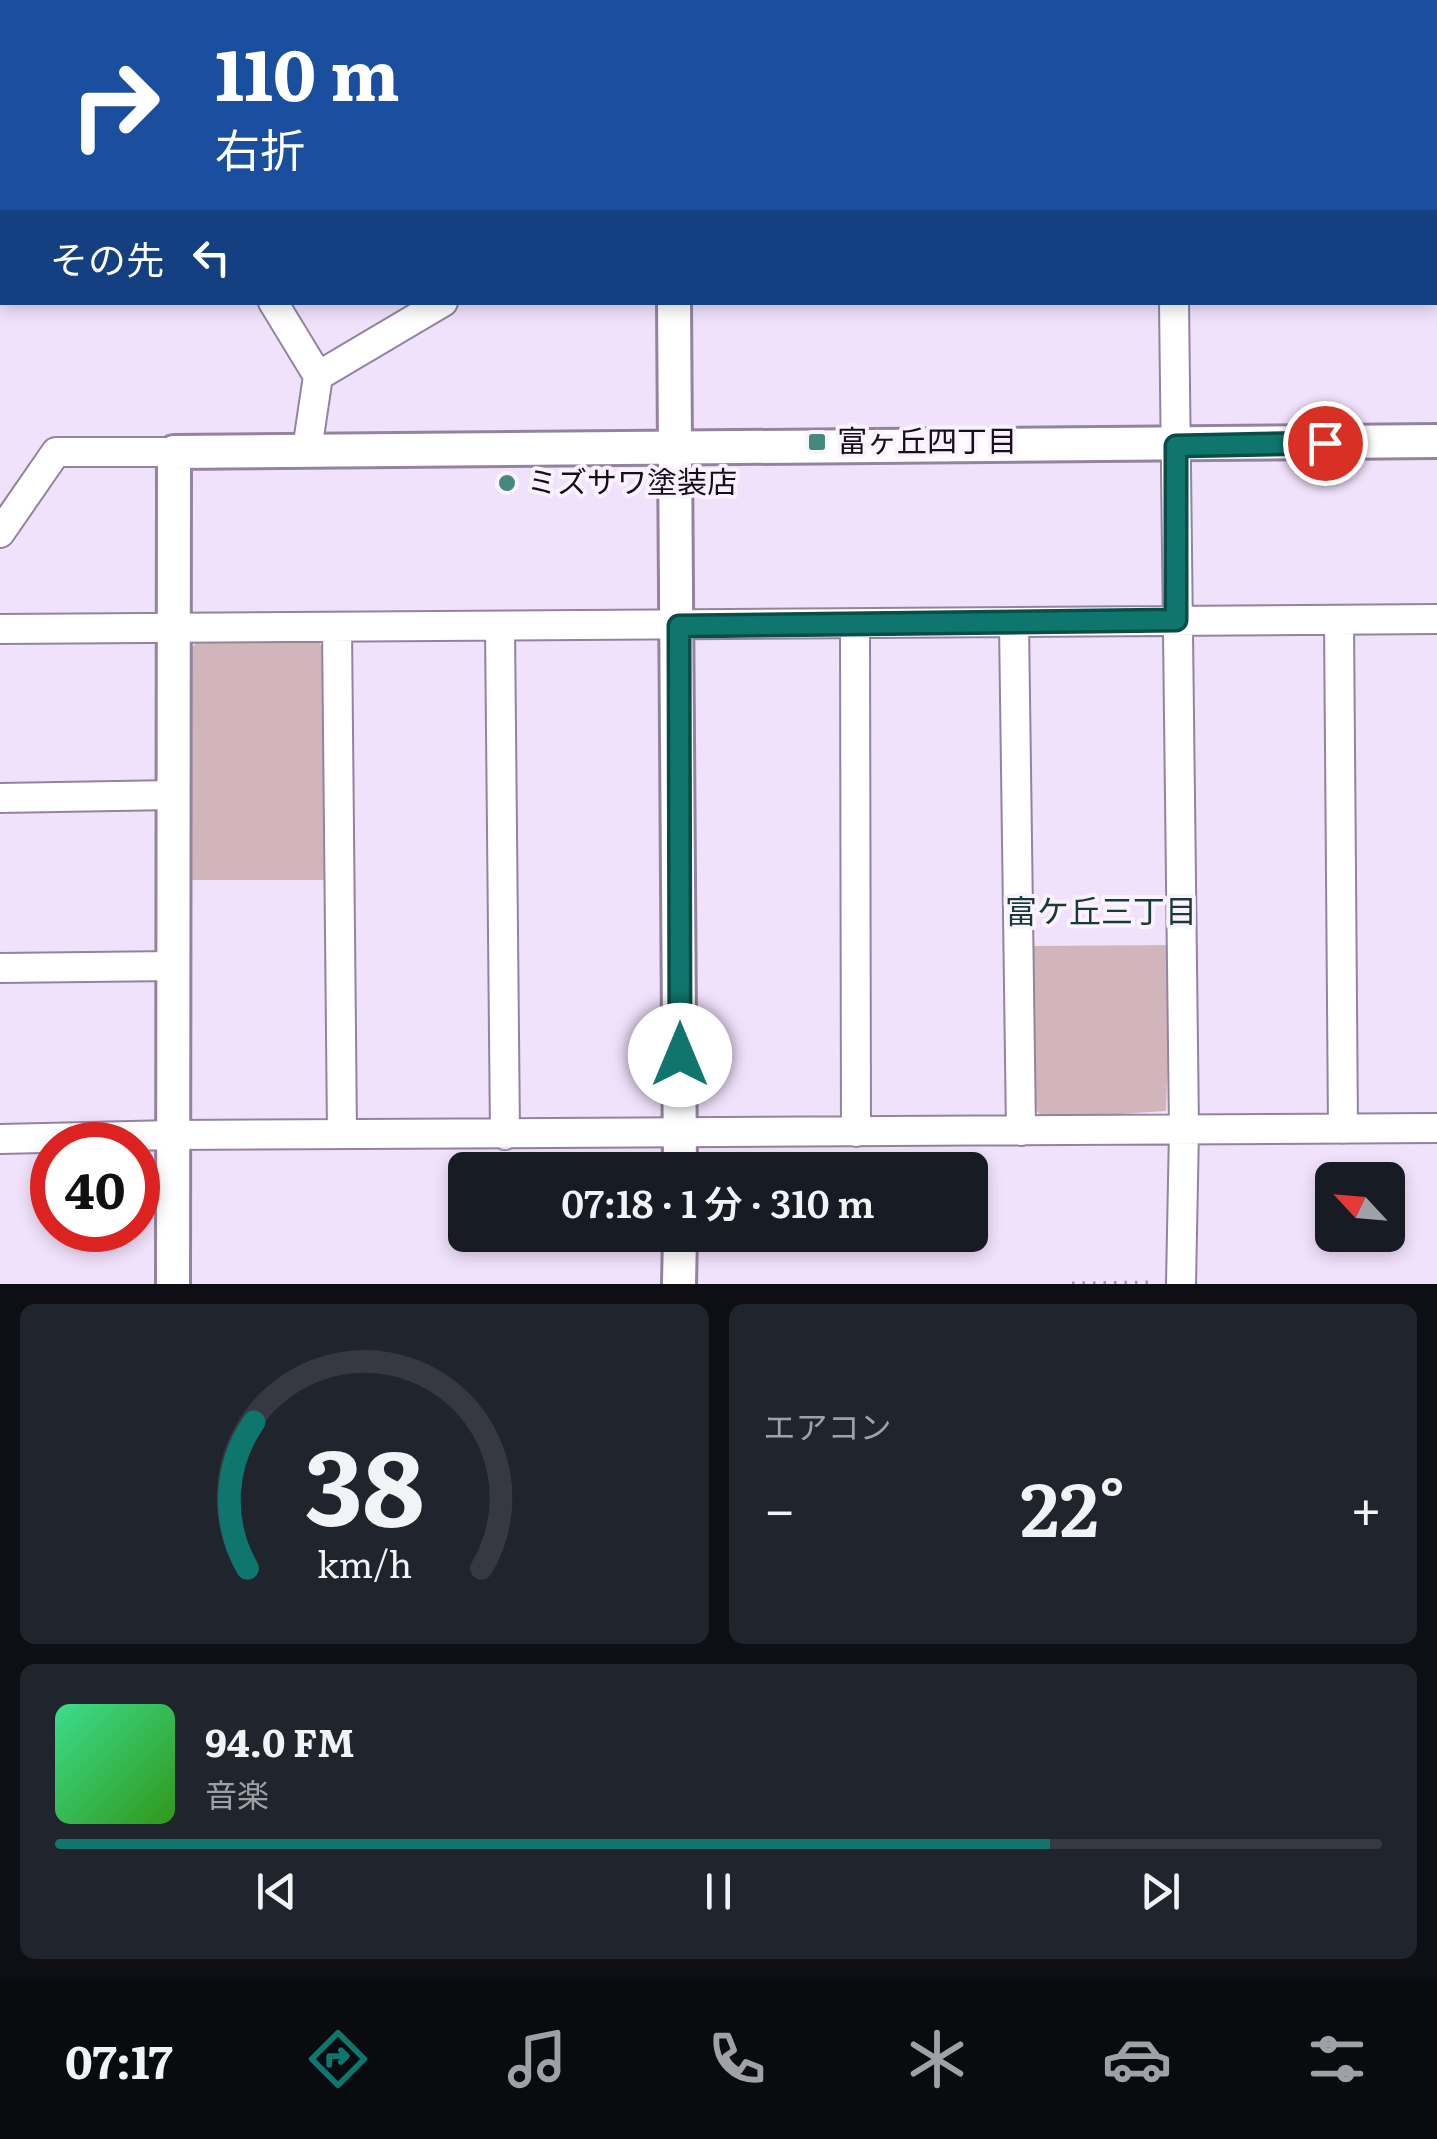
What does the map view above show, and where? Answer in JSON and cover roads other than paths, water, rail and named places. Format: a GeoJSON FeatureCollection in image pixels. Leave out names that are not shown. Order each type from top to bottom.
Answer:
{"type":"FeatureCollection","features":[{"type":"Feature","properties":{"kind":"street"},"geometry":{"type":"LineString","coordinates":[[275,305],[318,376],[307,450]]}},
{"type":"Feature","properties":{"kind":"street"},"geometry":{"type":"LineString","coordinates":[[318,376],[438,305]]}},
{"type":"Feature","properties":{"kind":"street"},"geometry":{"type":"LineString","coordinates":[[674,305],[680,1152]]}},
{"type":"Feature","properties":{"kind":"street"},"geometry":{"type":"LineString","coordinates":[[1174,305],[1184,1130],[1181,1284]]}},
{"type":"Feature","properties":{"kind":"street"},"geometry":{"type":"LineString","coordinates":[[0,533],[56,452],[1437,441]]}},
{"type":"Feature","properties":{"kind":"street"},"geometry":{"type":"LineString","coordinates":[[173,1284],[174,452]]}},
{"type":"Feature","properties":{"kind":"street"},"geometry":{"type":"LineString","coordinates":[[0,630],[1437,620]]}},
{"type":"Feature","properties":{"kind":"street"},"geometry":{"type":"LineString","coordinates":[[1338,621],[1343,1129]]}},
{"type":"Feature","properties":{"kind":"street"},"geometry":{"type":"LineString","coordinates":[[1014,624],[1021,1131]]}},
{"type":"Feature","properties":{"kind":"street"},"geometry":{"type":"LineString","coordinates":[[854,626],[856,1132]]}},
{"type":"Feature","properties":{"kind":"street"},"geometry":{"type":"LineString","coordinates":[[500,628],[505,1135]]}},
{"type":"Feature","properties":{"kind":"street"},"geometry":{"type":"LineString","coordinates":[[337,629],[342,1134]]}},
{"type":"Feature","properties":{"kind":"street"},"geometry":{"type":"LineString","coordinates":[[0,798],[174,795]]}},
{"type":"Feature","properties":{"kind":"street"},"geometry":{"type":"LineString","coordinates":[[0,968],[174,966]]}},
{"type":"Feature","properties":{"kind":"street"},"geometry":{"type":"LineString","coordinates":[[0,1139],[1437,1128]]}},
{"type":"Feature","properties":{"kind":"street"},"geometry":{"type":"LineString","coordinates":[[679,1284],[680,1252]]}},
{"type":"Feature","properties":{"kind":"place","name":"富ヶ丘四丁目"},"geometry":{"type":"Point","coordinates":[817,442]}},
{"type":"Feature","properties":{"kind":"place","name":"ミズサワ塗装店"},"geometry":{"type":"Point","coordinates":[507,483]}},
{"type":"Feature","properties":{"kind":"district","name":"富ケ丘三丁目"},"geometry":{"type":"Point","coordinates":[1101,912]}}]}
